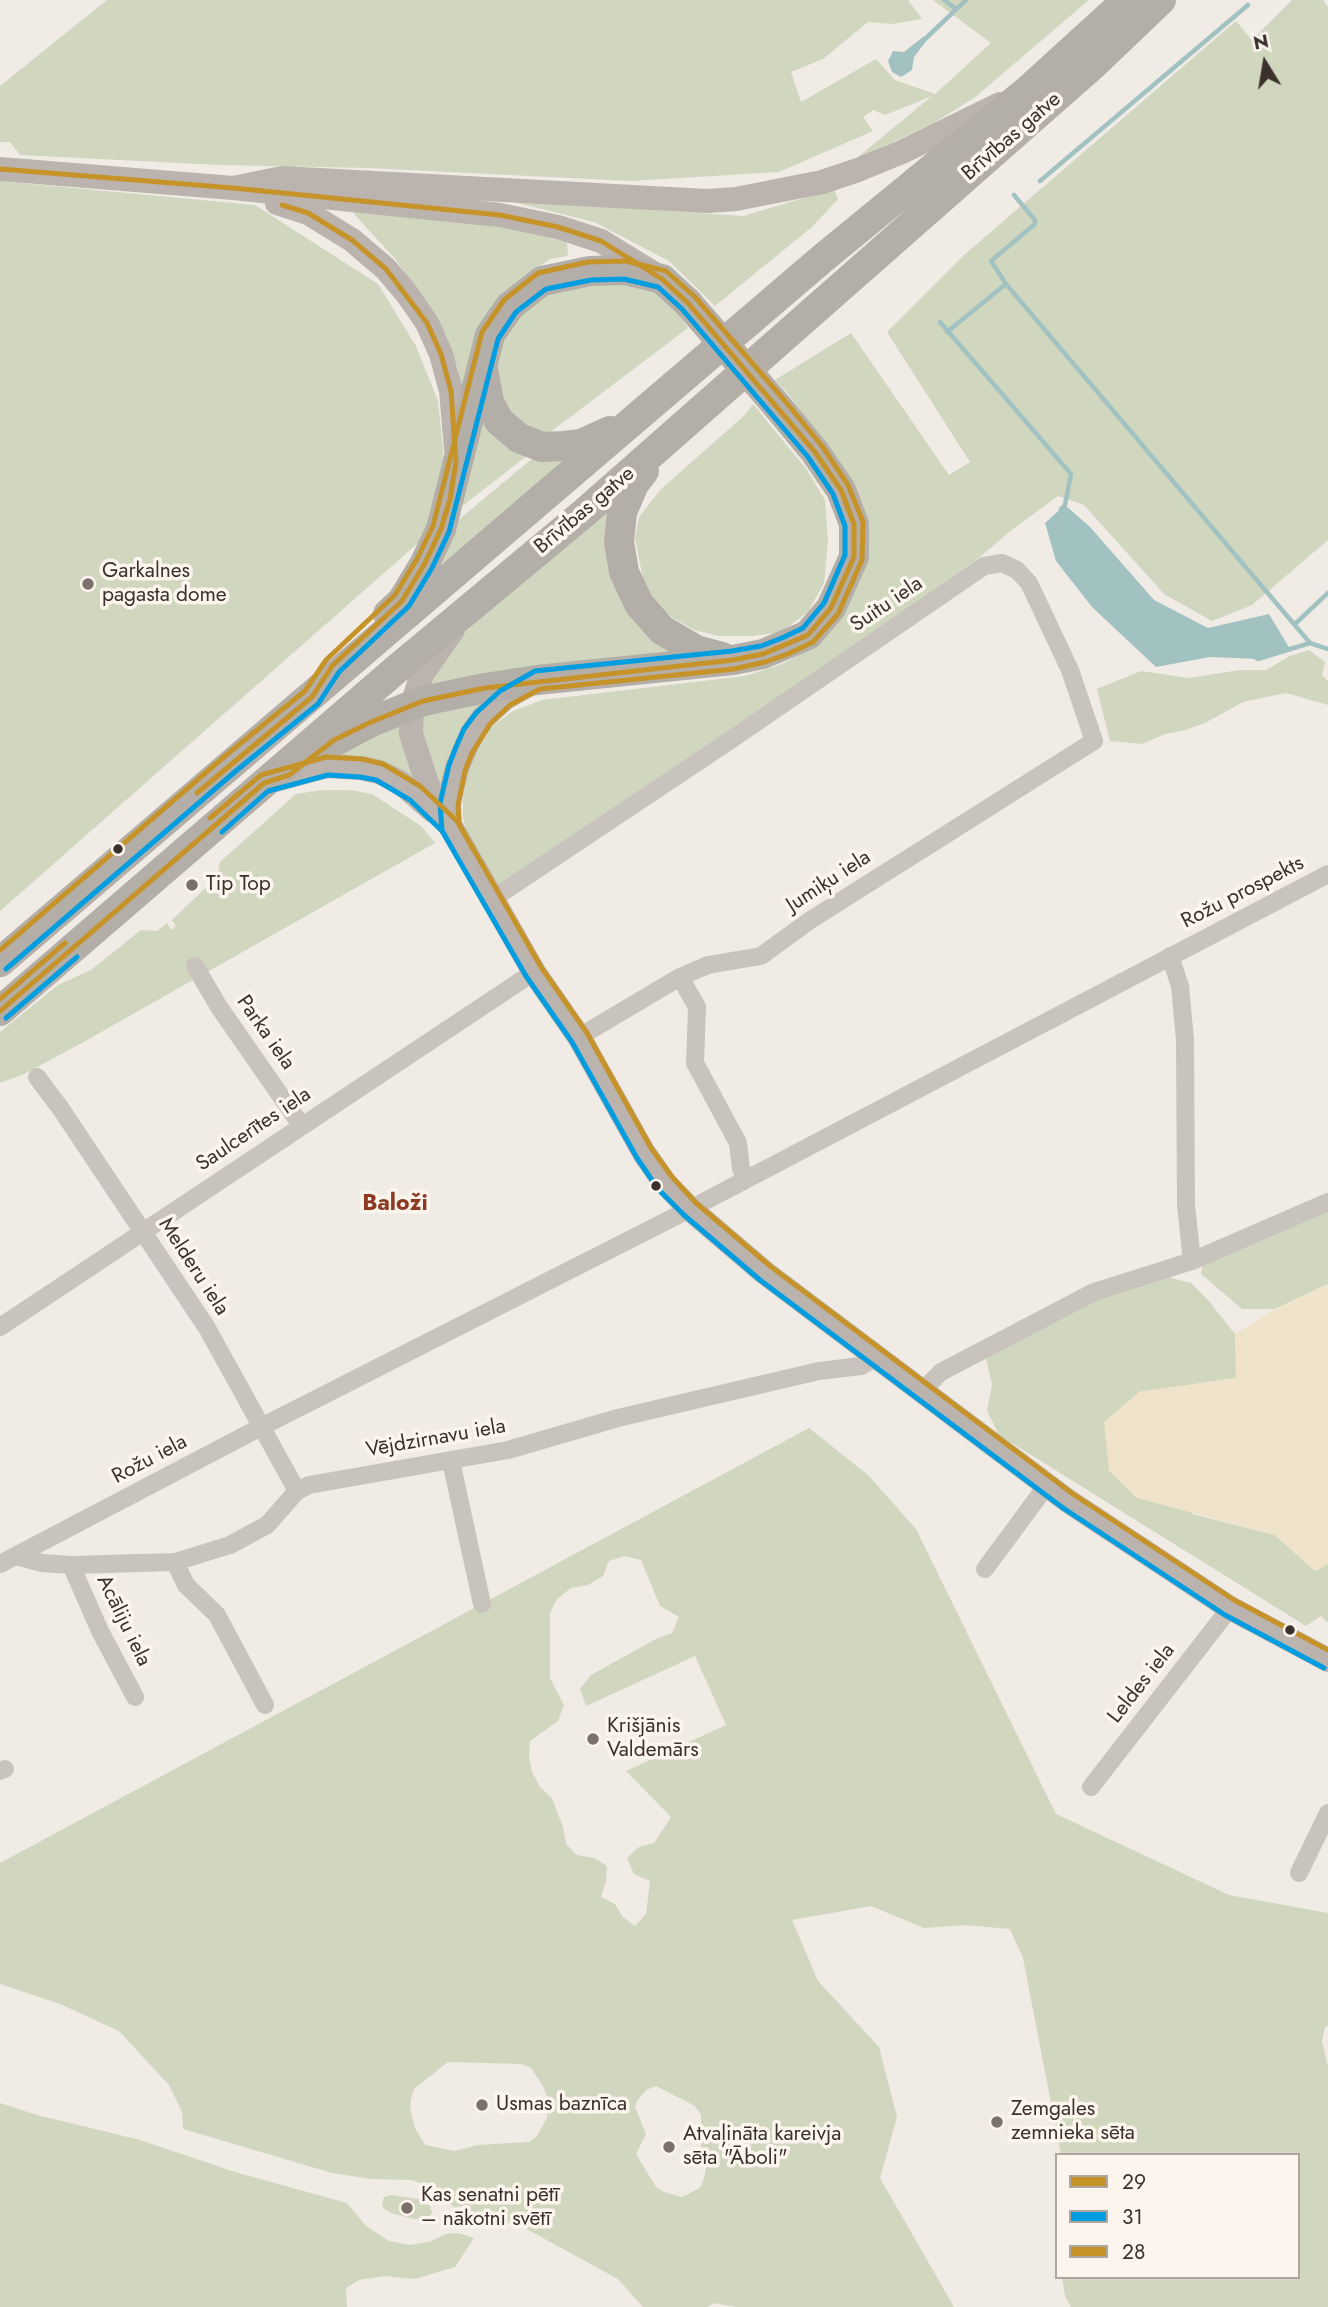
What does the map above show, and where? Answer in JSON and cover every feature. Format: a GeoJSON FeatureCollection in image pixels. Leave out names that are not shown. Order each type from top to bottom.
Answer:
{"type":"FeatureCollection","features":[{"type":"Feature","properties":{"kind":"highway","name":"Brīvības gatve"},"geometry":{"type":"LineString","coordinates":[[0,962],[823,258],[1028,90],[1127,0]]}},
{"type":"Feature","properties":{"kind":"highway","name":"Brīvības gatve"},"geometry":{"type":"LineString","coordinates":[[0,1011],[276,779],[472,604],[584,513],[1084,73],[1161,0]]}},
{"type":"Feature","properties":{"kind":"highway"},"geometry":{"type":"LineString","coordinates":[[276,779],[334,740],[412,705],[485,688],[537,680],[733,660],[763,654],[808,635],[831,608],[854,557],[854,524],[841,490],[815,452],[688,303],[662,279],[625,270],[613,270],[590,271],[542,281],[510,306],[490,335],[456,462],[450,499],[441,529],[425,563],[402,601],[332,666],[312,697]]}},
{"type":"Feature","properties":{"kind":"highway"},"geometry":{"type":"LineString","coordinates":[[483,358],[484,386],[499,421],[519,438],[531,443],[549,447],[581,444],[641,416]]}},
{"type":"Feature","properties":{"kind":"highway"},"geometry":{"type":"LineString","coordinates":[[726,389],[712,410],[648,466],[634,484],[624,505],[619,541],[624,572],[639,604],[662,630],[696,650],[733,660]]}},
{"type":"Feature","properties":{"kind":"main road"},"geometry":{"type":"LineString","coordinates":[[233,188],[282,178],[707,201],[736,199],[822,182],[858,170],[902,152],[1028,90]]}},
{"type":"Feature","properties":{"kind":"main road"},"geometry":{"type":"LineString","coordinates":[[0,169],[233,188],[500,215],[558,227],[601,241],[662,279]]}},
{"type":"Feature","properties":{"kind":"main road"},"geometry":{"type":"LineString","coordinates":[[233,188],[308,214],[352,240],[386,269],[407,294],[427,323],[441,354],[451,391],[456,462]]}},
{"type":"Feature","properties":{"kind":"main road"},"geometry":{"type":"LineString","coordinates":[[472,604],[422,674],[412,705],[411,734],[416,756],[428,786],[491,900],[534,972],[579,1037],[644,1153],[665,1183],[690,1209],[765,1273],[1047,1485],[1153,1559],[1230,1608],[1328,1660]]}},
{"type":"Feature","properties":{"kind":"main road"},"geometry":{"type":"LineString","coordinates":[[450,827],[449,804],[455,778],[472,733],[483,718],[505,698],[537,680]]}},
{"type":"Feature","properties":{"kind":"main road"},"geometry":{"type":"LineString","coordinates":[[276,779],[327,766],[379,772],[415,793],[450,827]]}},
{"type":"Feature","properties":{"kind":"street","name":"Suitu iela"},"geometry":{"type":"LineString","coordinates":[[491,900],[984,566],[1002,563],[1017,570],[1029,583],[1070,670],[1094,741]]}},
{"type":"Feature","properties":{"kind":"street","name":"Jumiķu iela"},"geometry":{"type":"LineString","coordinates":[[579,1037],[680,976],[708,965],[761,956],[809,921],[1094,741]]}},
{"type":"Feature","properties":{"kind":"street","name":"Rožu prospekts"},"geometry":{"type":"LineString","coordinates":[[1174,953],[1240,923],[1328,874]]}},
{"type":"Feature","properties":{"kind":"street"},"geometry":{"type":"LineString","coordinates":[[1174,953],[1185,1040],[1186,1205],[1192,1261]]}},
{"type":"Feature","properties":{"kind":"street","name":"Rožu iela"},"geometry":{"type":"LineString","coordinates":[[8,1560],[261,1427],[690,1209],[1174,953]]}},
{"type":"Feature","properties":{"kind":"street","name":"Parka iela"},"geometry":{"type":"LineString","coordinates":[[195,966],[219,1007],[301,1125]]}},
{"type":"Feature","properties":{"kind":"street","name":"Saulcerītes iela"},"geometry":{"type":"LineString","coordinates":[[0,1327],[534,972]]}},
{"type":"Feature","properties":{"kind":"street"},"geometry":{"type":"LineString","coordinates":[[680,976],[697,1007],[695,1063],[738,1143],[741,1169],[746,1179]]}},
{"type":"Feature","properties":{"kind":"street","name":"Melderu iela"},"geometry":{"type":"LineString","coordinates":[[37,1077],[144,1232],[206,1328],[297,1491]]}},
{"type":"Feature","properties":{"kind":"street"},"geometry":{"type":"LineString","coordinates":[[922,1391],[941,1372],[1094,1292],[1192,1261],[1328,1202]]}},
{"type":"Feature","properties":{"kind":"street","name":"Vējdzirnavu iela"},"geometry":{"type":"LineString","coordinates":[[297,1491],[309,1485],[508,1450],[618,1418],[819,1371],[861,1366],[878,1357]]}},
{"type":"Feature","properties":{"kind":"street"},"geometry":{"type":"LineString","coordinates":[[452,1461],[482,1604]]}},
{"type":"Feature","properties":{"kind":"street"},"geometry":{"type":"LineString","coordinates":[[985,1569],[1047,1485]]}},
{"type":"Feature","properties":{"kind":"street"},"geometry":{"type":"LineString","coordinates":[[8,1560],[71,1565],[175,1562],[230,1545],[267,1525],[297,1491]]}},
{"type":"Feature","properties":{"kind":"street"},"geometry":{"type":"LineString","coordinates":[[175,1562],[186,1585],[217,1615],[265,1705]]}},
{"type":"Feature","properties":{"kind":"street","name":"Acāliju iela"},"geometry":{"type":"LineString","coordinates":[[71,1565],[100,1631],[135,1697]]}},
{"type":"Feature","properties":{"kind":"street","name":"Leldes iela"},"geometry":{"type":"LineString","coordinates":[[1091,1787],[1230,1608]]}},
{"type":"Feature","properties":{"kind":"street"},"geometry":{"type":"LineString","coordinates":[[1299,1873],[1328,1813]]}},
{"type":"Feature","properties":{"kind":"green space"},"geometry":{"type":"Polygon","coordinates":[[[107,0],[908,0],[922,19],[892,24],[868,22],[823,59],[791,72],[801,102],[876,59],[895,80],[935,94],[991,43],[933,0],[1089,0],[974,98],[932,124],[853,161],[932,96],[885,115],[873,110],[863,117],[873,131],[779,172],[630,181],[20,155],[10,142],[0,142],[0,86],[107,0]]]}},
{"type":"Feature","properties":{"kind":"green space"},"geometry":{"type":"Polygon","coordinates":[[[1292,0],[1323,0],[1328,7],[1328,540],[1252,605],[1212,621],[1164,594],[1084,505],[1058,496],[975,561],[499,892],[470,843],[463,818],[463,788],[473,757],[487,730],[513,711],[542,700],[745,676],[780,665],[808,650],[845,614],[862,560],[809,426],[790,396],[775,380],[851,333],[949,475],[970,462],[887,332],[964,255],[1236,21],[1252,40],[1292,0]]]}},
{"type":"Feature","properties":{"kind":"green space"},"geometry":{"type":"Polygon","coordinates":[[[0,181],[255,205],[378,284],[416,346],[438,401],[445,468],[426,536],[0,911],[0,181]]]}},
{"type":"Feature","properties":{"kind":"green space"},"geometry":{"type":"Polygon","coordinates":[[[834,189],[838,199],[813,226],[715,306],[669,261],[594,222],[505,200],[743,216],[834,189]]]}},
{"type":"Feature","properties":{"kind":"green space"},"geometry":{"type":"Polygon","coordinates":[[[366,208],[509,224],[567,243],[568,256],[550,259],[503,292],[470,369],[463,403],[458,368],[446,336],[396,260],[353,213],[366,208]]]}},
{"type":"Feature","properties":{"kind":"green space"},"geometry":{"type":"Polygon","coordinates":[[[614,278],[664,292],[688,328],[545,436],[506,416],[494,357],[509,322],[545,291],[614,278]]]}},
{"type":"Feature","properties":{"kind":"green space"},"geometry":{"type":"Polygon","coordinates":[[[480,398],[532,452],[452,514],[480,398]]]}},
{"type":"Feature","properties":{"kind":"green space"},"geometry":{"type":"Polygon","coordinates":[[[753,404],[807,470],[825,500],[828,541],[824,583],[808,612],[781,632],[753,636],[719,636],[694,630],[673,618],[657,604],[644,584],[635,538],[639,517],[661,489],[745,415],[753,404]]]}},
{"type":"Feature","properties":{"kind":"green space"},"geometry":{"type":"Polygon","coordinates":[[[539,453],[564,462],[437,568],[451,526],[539,453]]]}},
{"type":"Feature","properties":{"kind":"green space"},"geometry":{"type":"Polygon","coordinates":[[[612,504],[670,647],[669,656],[423,694],[451,646],[502,595],[612,504]]]}},
{"type":"Feature","properties":{"kind":"green space"},"geometry":{"type":"Polygon","coordinates":[[[1309,650],[1325,662],[1322,675],[1328,681],[1328,705],[1286,693],[1243,702],[1205,723],[1165,734],[1142,744],[1110,741],[1097,689],[1141,671],[1189,678],[1240,670],[1266,670],[1290,656],[1309,650]]]}},
{"type":"Feature","properties":{"kind":"green space"},"geometry":{"type":"Polygon","coordinates":[[[498,693],[444,788],[435,787],[417,710],[498,693]]]}},
{"type":"Feature","properties":{"kind":"green space"},"geometry":{"type":"Polygon","coordinates":[[[404,713],[416,776],[410,782],[331,760],[404,713]]]}},
{"type":"Feature","properties":{"kind":"green space"},"geometry":{"type":"Polygon","coordinates":[[[349,790],[372,794],[421,826],[435,843],[80,1044],[24,1074],[0,1083],[0,1032],[58,985],[91,970],[141,930],[157,931],[167,923],[171,930],[176,926],[172,920],[217,877],[220,862],[296,794],[349,790]]]}},
{"type":"Feature","properties":{"kind":"green space"},"geometry":{"type":"Polygon","coordinates":[[[1328,1206],[1328,1284],[1275,1309],[1242,1309],[1201,1274],[1203,1262],[1328,1206]]]}},
{"type":"Feature","properties":{"kind":"green space"},"geometry":{"type":"Polygon","coordinates":[[[1163,1276],[1191,1283],[1235,1334],[1237,1378],[1139,1392],[1192,1514],[1275,1535],[1315,1571],[1328,1564],[1328,1623],[1321,1616],[1306,1626],[999,1435],[987,1411],[992,1384],[985,1355],[1118,1288],[1163,1276]]]}},
{"type":"Feature","properties":{"kind":"green space"},"geometry":{"type":"Polygon","coordinates":[[[809,1428],[868,1475],[916,1529],[1056,1814],[1229,1895],[1328,1913],[1328,2025],[1325,2027],[1322,2041],[1328,2066],[1328,2307],[1071,2307],[1065,2296],[1062,2279],[1300,2279],[1300,2153],[1061,2153],[1023,1958],[1010,1929],[965,1925],[924,1928],[871,1906],[792,1920],[818,1981],[879,2047],[897,2117],[880,2178],[954,2307],[736,2307],[714,2303],[708,2307],[643,2307],[618,2279],[521,2226],[465,2213],[462,2206],[454,2207],[427,2185],[411,2180],[371,2179],[332,2173],[183,2129],[182,2112],[169,2085],[119,2031],[60,2004],[0,1984],[0,1863],[809,1428]],[[625,1556],[609,1561],[603,1576],[588,1585],[571,1588],[557,1599],[550,1613],[550,1678],[564,1705],[558,1721],[530,1741],[529,1757],[532,1772],[540,1787],[552,1798],[566,1844],[577,1855],[594,1858],[607,1866],[601,1897],[615,1904],[623,1917],[635,1926],[646,1914],[650,1881],[634,1874],[627,1858],[639,1847],[654,1843],[671,1817],[626,1771],[726,1725],[695,1656],[586,1706],[580,1689],[591,1675],[672,1633],[679,1617],[660,1606],[641,1560],[625,1556]],[[448,2062],[414,2089],[411,2099],[410,2108],[415,2128],[425,2145],[454,2151],[478,2145],[529,2142],[537,2136],[547,2118],[547,2096],[531,2068],[521,2064],[448,2062]],[[656,2086],[646,2090],[635,2107],[646,2134],[636,2154],[656,2187],[682,2197],[700,2188],[704,2178],[706,2168],[701,2148],[701,2115],[695,2106],[656,2086]]]}},
{"type":"Feature","properties":{"kind":"green space"},"geometry":{"type":"Polygon","coordinates":[[[0,2103],[37,2115],[140,2140],[235,2172],[347,2203],[366,2226],[389,2241],[410,2245],[458,2233],[474,2238],[455,2267],[415,2279],[384,2276],[359,2280],[346,2288],[347,2307],[0,2307],[0,2103]]]}},
{"type":"Feature","properties":{"kind":"green space"},"geometry":{"type":"Polygon","coordinates":[[[391,2195],[419,2199],[430,2206],[432,2213],[428,2217],[414,2219],[391,2213],[383,2208],[382,2203],[384,2197],[391,2195]]]}},
{"type":"Feature","properties":{"kind":"sand"},"geometry":{"type":"Polygon","coordinates":[[[1328,1284],[1328,1564],[1315,1571],[1275,1535],[1137,1498],[1109,1471],[1104,1422],[1139,1392],[1236,1378],[1235,1334],[1275,1309],[1328,1284]]]}},
{"type":"Feature","properties":{"kind":"water"},"geometry":{"type":"Polygon","coordinates":[[[923,37],[927,40],[914,57],[912,70],[901,77],[892,72],[888,61],[893,51],[904,52],[923,37]]]}},
{"type":"Feature","properties":{"kind":"water"},"geometry":{"type":"Polygon","coordinates":[[[1065,505],[1090,527],[1154,600],[1208,628],[1269,614],[1290,649],[1258,659],[1210,657],[1156,667],[1092,607],[1056,561],[1045,523],[1065,505]]]}},
{"type":"Feature","properties":{"kind":"waterway"},"geometry":{"type":"LineString","coordinates":[[944,0],[956,9]]}},
{"type":"Feature","properties":{"kind":"waterway"},"geometry":{"type":"LineString","coordinates":[[923,41],[966,0]]}},
{"type":"Feature","properties":{"kind":"waterway"},"geometry":{"type":"LineString","coordinates":[[1040,181],[1248,5]]}},
{"type":"Feature","properties":{"kind":"waterway"},"geometry":{"type":"LineString","coordinates":[[1014,195],[1035,220],[1035,224],[991,261],[1006,284],[1310,643]]}},
{"type":"Feature","properties":{"kind":"waterway"},"geometry":{"type":"LineString","coordinates":[[947,332],[1006,284]]}},
{"type":"Feature","properties":{"kind":"waterway"},"geometry":{"type":"LineString","coordinates":[[940,322],[1071,474],[1065,505],[1061,509]]}},
{"type":"Feature","properties":{"kind":"waterway"},"geometry":{"type":"LineString","coordinates":[[1295,624],[1328,593]]}},
{"type":"Feature","properties":{"kind":"waterway"},"geometry":{"type":"LineString","coordinates":[[1255,657],[1258,659],[1310,643],[1328,649]]}},
{"type":"Feature","properties":{"kind":"transit line","name":"29"},"geometry":{"type":"LineString","coordinates":[[0,169],[233,188],[500,215],[558,227],[601,241],[662,279],[688,303],[815,452],[841,490],[854,524],[854,557],[831,608],[808,635],[763,654],[733,660],[485,688],[423,701],[371,722],[334,740],[289,775],[264,783],[0,1011]]}},
{"type":"Feature","properties":{"kind":"transit line","name":"29"},"geometry":{"type":"LineString","coordinates":[[197,793],[312,697],[332,666],[402,601],[425,563],[441,529],[450,499],[456,462],[451,391],[441,354],[427,323],[386,269],[352,240],[308,213],[282,205]]}},
{"type":"Feature","properties":{"kind":"transit line","name":"28"},"geometry":{"type":"LineString","coordinates":[[0,950],[225,756],[305,691],[326,660],[395,595],[433,526],[482,332],[504,300],[538,273],[588,262],[626,261],[666,271],[695,297],[822,446],[848,485],[863,522],[862,560],[838,614],[813,642],[788,654],[734,669],[540,689],[510,705],[490,724],[472,753],[458,805],[459,824],[541,967],[587,1033],[651,1148],[672,1177],[696,1203],[770,1266],[1073,1494],[1234,1600],[1328,1650]]}},
{"type":"Feature","properties":{"kind":"transit line","name":"31"},"geometry":{"type":"LineString","coordinates":[[6,969],[237,770],[318,704],[339,672],[409,606],[432,568],[449,532],[498,339],[516,312],[546,289],[591,280],[624,279],[658,287],[682,309],[808,457],[833,494],[845,526],[845,555],[824,603],[803,628],[782,638],[761,646],[732,651],[535,671],[500,691],[476,713],[464,729],[456,747],[440,803],[442,831],[526,976],[572,1042],[637,1158],[658,1189],[684,1215],[760,1280],[1063,1508],[1225,1615],[1324,1668]]}},
{"type":"Feature","properties":{"kind":"transit line","name":"28"},"geometry":{"type":"LineString","coordinates":[[210,818],[261,775],[326,757],[362,759],[383,764],[420,786],[457,821],[473,849]]}},
{"type":"Feature","properties":{"kind":"transit line","name":"31"},"geometry":{"type":"LineString","coordinates":[[222,832],[268,791],[328,775],[360,777],[376,780],[410,800],[443,832],[457,857]]}},
{"type":"Feature","properties":{"kind":"transit line","name":"28"},"geometry":{"type":"LineString","coordinates":[[0,999],[65,943]]}},
{"type":"Feature","properties":{"kind":"transit line","name":"31"},"geometry":{"type":"LineString","coordinates":[[6,1018],[77,957]]}},
{"type":"Feature","properties":{"kind":"place","name":"Garkalnes pagasta dome"},"geometry":{"type":"Point","coordinates":[88,584]}},
{"type":"Feature","properties":{"kind":"place","name":"Tip Top"},"geometry":{"type":"Point","coordinates":[192,885]}},
{"type":"Feature","properties":{"kind":"place","name":"Krišjānis Valdemārs"},"geometry":{"type":"Point","coordinates":[593,1739]}},
{"type":"Feature","properties":{"kind":"place","name":"Usmas baznīca"},"geometry":{"type":"Point","coordinates":[482,2105]}},
{"type":"Feature","properties":{"kind":"place","name":"Zemgales zemnieka sēta"},"geometry":{"type":"Point","coordinates":[997,2122]}},
{"type":"Feature","properties":{"kind":"place","name":"Atvaļināta kareivja sēta \"Āboli\""},"geometry":{"type":"Point","coordinates":[669,2147]}},
{"type":"Feature","properties":{"kind":"place","name":"Kas senatni pētī – nākotni svētī"},"geometry":{"type":"Point","coordinates":[407,2208]}},
{"type":"Feature","properties":{"kind":"district","name":"Baloži"},"geometry":{"type":"Point","coordinates":[395,1204]}}]}
